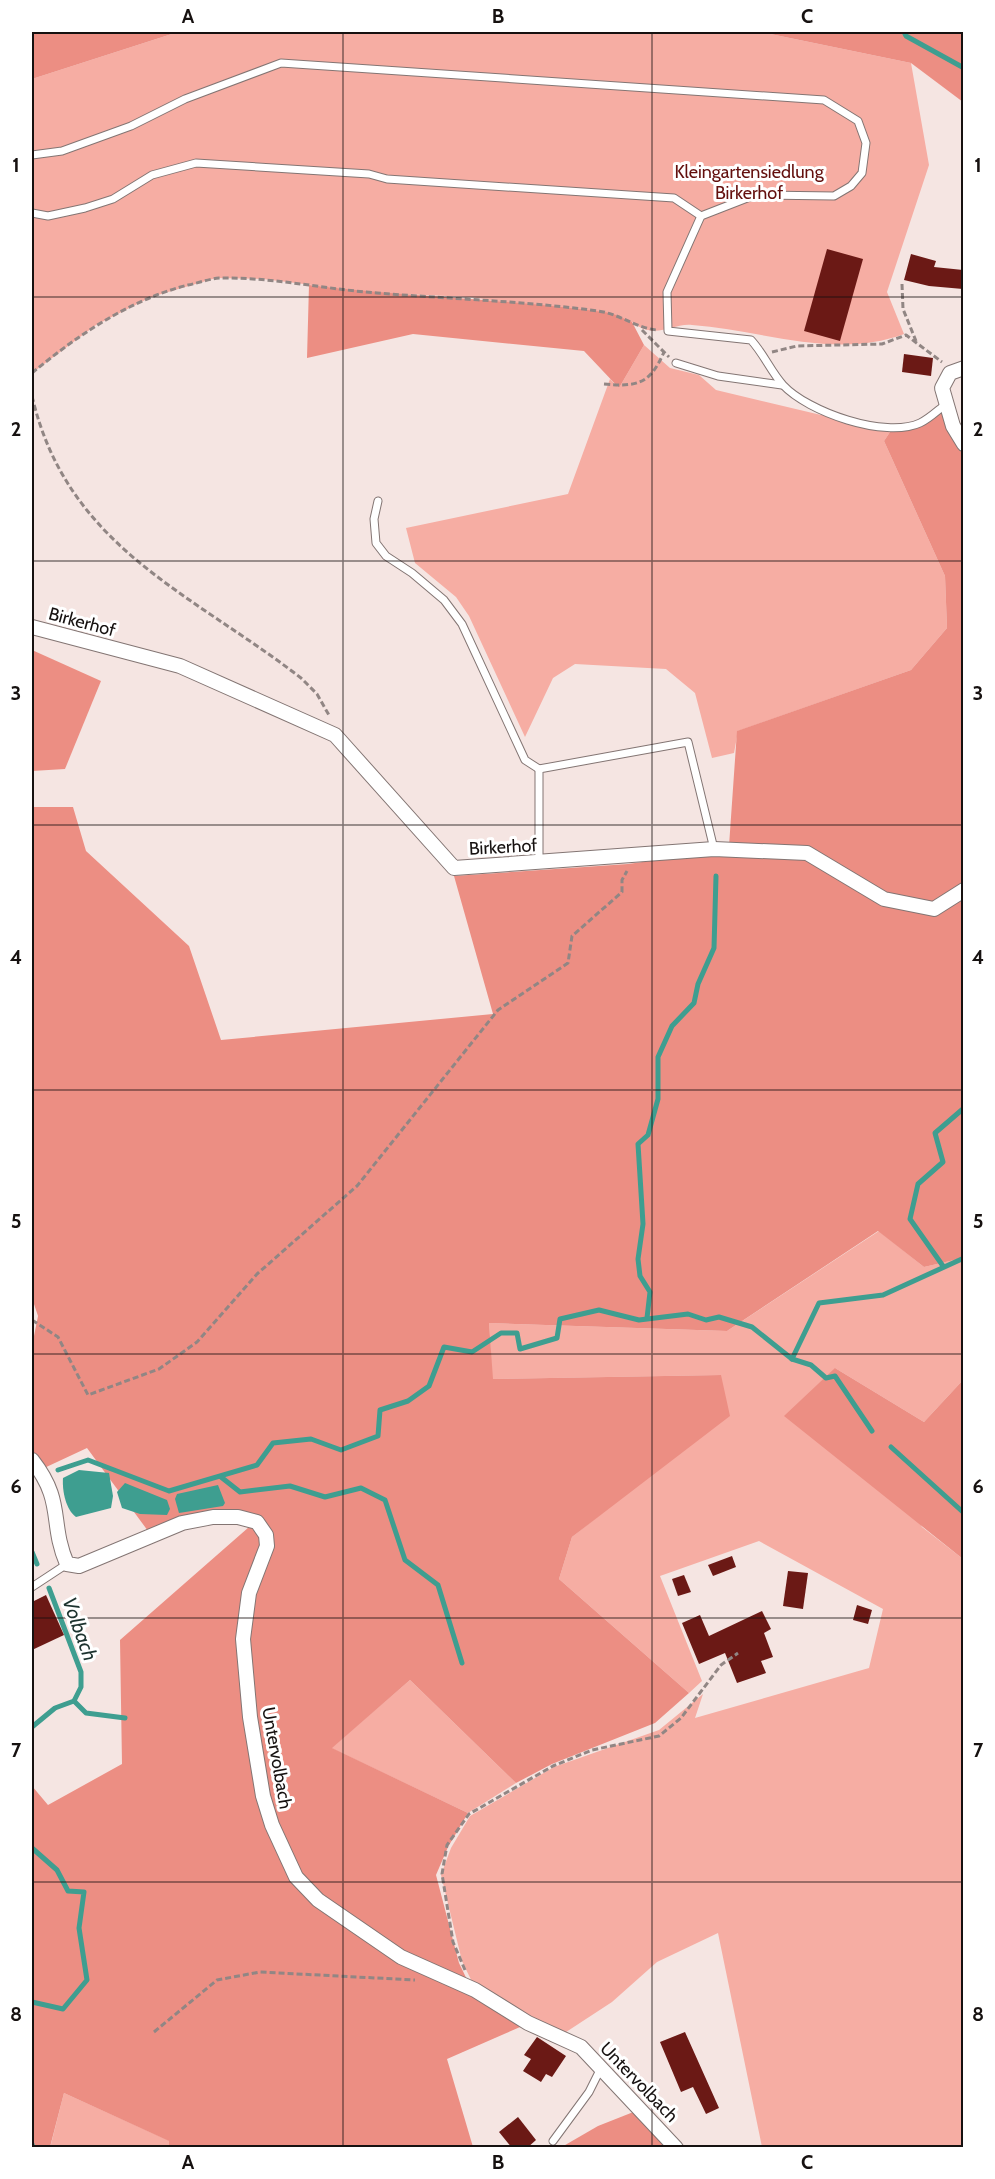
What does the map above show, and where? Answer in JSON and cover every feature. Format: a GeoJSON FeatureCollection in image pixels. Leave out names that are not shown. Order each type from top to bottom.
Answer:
{"type":"FeatureCollection","features":[{"type":"Feature","properties":{"kind":"street"},"geometry":{"type":"LineString","coordinates":[[957,370],[942,388],[953,426],[963,444]]}},
{"type":"Feature","properties":{"kind":"street","name":"Birkerhof"},"geometry":{"type":"LineString","coordinates":[[32,627],[180,666],[335,735],[454,867],[636,857],[714,849],[807,853],[884,899],[934,909],[963,890]]}},
{"type":"Feature","properties":{"kind":"street"},"geometry":{"type":"LineString","coordinates":[[32,1460],[46,1478],[53,1495],[60,1547],[67,1564]]}},
{"type":"Feature","properties":{"kind":"street","name":"Untervolbach"},"geometry":{"type":"LineString","coordinates":[[67,1564],[79,1566],[151,1534],[213,1516],[238,1517],[257,1522],[263,1529],[267,1546],[249,1593],[243,1639],[250,1717],[263,1796],[285,1857],[296,1877],[318,1900],[401,1957],[475,1990],[528,2023],[581,2048],[676,2148]]}},
{"type":"Feature","properties":{"kind":"lane"},"geometry":{"type":"LineString","coordinates":[[32,154],[62,151],[131,126],[185,99],[281,63],[824,100],[858,122],[866,142],[862,173],[852,186],[834,196],[755,195],[701,216],[667,292],[668,331],[751,340],[764,354],[782,385],[803,400],[834,415],[890,430],[920,423],[946,404]]}},
{"type":"Feature","properties":{"kind":"lane"},"geometry":{"type":"LineString","coordinates":[[32,213],[48,216],[85,208],[113,199],[152,175],[196,162],[369,174],[387,179],[674,198],[701,216]]}},
{"type":"Feature","properties":{"kind":"lane"},"geometry":{"type":"LineString","coordinates":[[675,363],[718,376],[782,385]]}},
{"type":"Feature","properties":{"kind":"lane"},"geometry":{"type":"LineString","coordinates":[[378,501],[374,519],[376,543],[386,556],[412,573],[444,600],[462,624],[525,760],[539,769],[688,742],[714,849]]}},
{"type":"Feature","properties":{"kind":"lane"},"geometry":{"type":"LineString","coordinates":[[539,769],[539,863]]}},
{"type":"Feature","properties":{"kind":"lane"},"geometry":{"type":"LineString","coordinates":[[32,1587],[67,1564]]}},
{"type":"Feature","properties":{"kind":"lane"},"geometry":{"type":"LineString","coordinates":[[553,2141],[589,2092],[601,2068]]}},
{"type":"Feature","properties":{"kind":"path"},"geometry":{"type":"LineString","coordinates":[[32,373],[96,324],[151,297],[216,278],[263,279],[377,293],[471,297],[611,313],[641,329],[675,363]]}},
{"type":"Feature","properties":{"kind":"path"},"geometry":{"type":"LineString","coordinates":[[902,285],[903,309],[917,343]]}},
{"type":"Feature","properties":{"kind":"path"},"geometry":{"type":"LineString","coordinates":[[641,329],[668,331]]}},
{"type":"Feature","properties":{"kind":"path"},"geometry":{"type":"LineString","coordinates":[[764,354],[797,346],[882,344],[906,335],[957,370]]}},
{"type":"Feature","properties":{"kind":"path"},"geometry":{"type":"LineString","coordinates":[[604,384],[629,386],[655,373],[664,352]]}},
{"type":"Feature","properties":{"kind":"path"},"geometry":{"type":"LineString","coordinates":[[32,396],[51,458],[68,488],[99,526],[176,591],[288,668],[317,694]]}},
{"type":"Feature","properties":{"kind":"path"},"geometry":{"type":"LineString","coordinates":[[32,1320],[58,1336],[88,1395],[159,1369],[196,1342],[257,1274],[357,1186],[498,1010],[568,963],[573,936],[621,892],[622,880],[636,857]]}},
{"type":"Feature","properties":{"kind":"path"},"geometry":{"type":"LineString","coordinates":[[475,1990],[453,1942],[442,1874],[447,1845],[469,1814],[563,1762],[592,1750],[659,1736],[681,1718],[721,1665],[738,1653]]}},
{"type":"Feature","properties":{"kind":"path"},"geometry":{"type":"LineString","coordinates":[[154,2032],[217,1980],[238,1976],[260,1972],[424,1981]]}},
{"type":"Feature","properties":{"kind":"green space","name":"Kleingartensiedlung Birkerhof"},"geometry":{"type":"Polygon","coordinates":[[[178,32],[761,32],[911,63],[929,165],[887,292],[904,334],[878,341],[825,344],[692,325],[656,331],[641,328],[632,322],[471,297],[377,293],[263,279],[216,278],[151,297],[96,325],[32,373],[32,79],[178,32]]]}},
{"type":"Feature","properties":{"kind":"green space"},"geometry":{"type":"Polygon","coordinates":[[[644,345],[670,368],[699,375],[716,390],[821,415],[822,411],[833,417],[890,432],[884,441],[945,576],[947,628],[911,670],[738,731],[734,753],[712,758],[695,693],[666,669],[575,664],[553,678],[525,737],[469,616],[456,597],[415,563],[406,528],[568,494],[610,379],[619,388],[644,345]]]}},
{"type":"Feature","properties":{"kind":"green space"},"geometry":{"type":"Polygon","coordinates":[[[879,1231],[924,1267],[963,1258],[963,1380],[924,1422],[835,1368],[922,1527],[963,1559],[963,2147],[762,2147],[718,1933],[657,1962],[612,2002],[560,2036],[475,1988],[462,1961],[441,1875],[451,1848],[470,1816],[554,1767],[659,1730],[703,1694],[695,1718],[869,1668],[883,1609],[759,1541],[660,1576],[702,1681],[689,1693],[559,1579],[572,1537],[616,1502],[721,1375],[492,1379],[489,1323],[727,1331],[879,1231]]]}},
{"type":"Feature","properties":{"kind":"green space"},"geometry":{"type":"Polygon","coordinates":[[[410,1680],[516,1783],[468,1813],[331,1748],[410,1680]]]}},
{"type":"Feature","properties":{"kind":"green space"},"geometry":{"type":"Polygon","coordinates":[[[64,2093],[170,2141],[169,2147],[50,2148],[64,2093]]]}},
{"type":"Feature","properties":{"kind":"shaded area"},"geometry":{"type":"Polygon","coordinates":[[[32,32],[178,32],[32,79],[32,32]]]}},
{"type":"Feature","properties":{"kind":"shaded area"},"geometry":{"type":"Polygon","coordinates":[[[761,32],[963,32],[963,102],[911,63],[761,32]]]}},
{"type":"Feature","properties":{"kind":"shaded area"},"geometry":{"type":"Polygon","coordinates":[[[309,285],[536,304],[611,313],[632,322],[644,345],[619,388],[584,351],[413,334],[307,358],[309,285]]]}},
{"type":"Feature","properties":{"kind":"shaded area"},"geometry":{"type":"Polygon","coordinates":[[[944,408],[951,428],[964,451],[963,886],[934,905],[884,895],[808,849],[729,846],[737,731],[911,670],[947,628],[945,576],[884,441],[890,432],[920,425],[944,408]]]}},
{"type":"Feature","properties":{"kind":"shaded area"},"geometry":{"type":"Polygon","coordinates":[[[32,650],[101,681],[65,769],[32,771],[32,650]]]}},
{"type":"Feature","properties":{"kind":"shaded area"},"geometry":{"type":"Polygon","coordinates":[[[32,807],[73,807],[86,851],[189,946],[221,1040],[493,1014],[454,876],[628,864],[714,852],[807,857],[882,903],[935,912],[963,895],[963,1258],[924,1267],[878,1231],[727,1331],[489,1323],[493,1379],[721,1375],[730,1416],[572,1537],[559,1579],[689,1693],[655,1723],[552,1764],[516,1783],[410,1680],[332,1748],[468,1813],[448,1847],[436,1875],[459,1963],[473,1992],[527,2024],[447,2059],[473,2147],[169,2147],[169,2141],[64,2093],[50,2147],[32,2147],[32,1786],[48,1805],[122,1764],[120,1640],[257,1520],[240,1514],[148,1531],[87,1448],[42,1469],[32,1452],[32,1346],[38,1316],[32,1298],[32,807]]]}},
{"type":"Feature","properties":{"kind":"shaded area"},"geometry":{"type":"Polygon","coordinates":[[[835,1368],[924,1422],[963,1380],[963,1559],[784,1416],[835,1368]]]}},
{"type":"Feature","properties":{"kind":"shaded area"},"geometry":{"type":"Polygon","coordinates":[[[641,2109],[674,2148],[560,2148],[598,2126],[641,2109]]]}},
{"type":"Feature","properties":{"kind":"water"},"geometry":{"type":"Polygon","coordinates":[[[79,1470],[109,1473],[113,1496],[111,1508],[76,1517],[73,1514],[65,1500],[63,1478],[79,1470]]]}},
{"type":"Feature","properties":{"kind":"water"},"geometry":{"type":"Polygon","coordinates":[[[125,1483],[167,1500],[170,1509],[167,1515],[140,1514],[122,1508],[117,1492],[125,1483]]]}},
{"type":"Feature","properties":{"kind":"water"},"geometry":{"type":"Polygon","coordinates":[[[218,1485],[225,1503],[223,1506],[179,1513],[175,1499],[177,1494],[218,1485]]]}},
{"type":"Feature","properties":{"kind":"building"},"geometry":{"type":"Polygon","coordinates":[[[827,249],[863,259],[840,341],[804,331],[827,249]]]}},
{"type":"Feature","properties":{"kind":"building"},"geometry":{"type":"Polygon","coordinates":[[[911,254],[936,261],[934,267],[963,270],[963,289],[929,286],[904,280],[911,254]]]}},
{"type":"Feature","properties":{"kind":"building"},"geometry":{"type":"Polygon","coordinates":[[[904,354],[933,358],[931,376],[902,372],[904,354]]]}},
{"type":"Feature","properties":{"kind":"building"},"geometry":{"type":"Polygon","coordinates":[[[732,1556],[736,1567],[713,1576],[708,1565],[732,1556]]]}},
{"type":"Feature","properties":{"kind":"building"},"geometry":{"type":"Polygon","coordinates":[[[788,1571],[808,1573],[803,1609],[783,1606],[788,1571]]]}},
{"type":"Feature","properties":{"kind":"building"},"geometry":{"type":"Polygon","coordinates":[[[684,1575],[691,1592],[678,1596],[672,1579],[684,1575]]]}},
{"type":"Feature","properties":{"kind":"building"},"geometry":{"type":"Polygon","coordinates":[[[46,1595],[64,1635],[32,1650],[32,1602],[46,1595]]]}},
{"type":"Feature","properties":{"kind":"building"},"geometry":{"type":"Polygon","coordinates":[[[857,1605],[872,1610],[868,1624],[853,1620],[857,1605]]]}},
{"type":"Feature","properties":{"kind":"building"},"geometry":{"type":"Polygon","coordinates":[[[762,1611],[771,1629],[764,1633],[773,1657],[761,1661],[766,1673],[737,1683],[725,1653],[699,1664],[682,1623],[700,1615],[709,1636],[762,1611]]]}},
{"type":"Feature","properties":{"kind":"building"},"geometry":{"type":"Polygon","coordinates":[[[685,2032],[719,2108],[706,2114],[693,2087],[681,2092],[660,2042],[685,2032]]]}},
{"type":"Feature","properties":{"kind":"building"},"geometry":{"type":"Polygon","coordinates":[[[537,2037],[566,2056],[552,2077],[546,2074],[541,2082],[523,2071],[531,2059],[524,2055],[537,2037]]]}},
{"type":"Feature","properties":{"kind":"building"},"geometry":{"type":"Polygon","coordinates":[[[518,2117],[536,2140],[527,2148],[512,2148],[499,2132],[518,2117]]]}},
{"type":"Feature","properties":{"kind":"waterway"},"geometry":{"type":"LineString","coordinates":[[904,32],[906,36],[964,68]]}},
{"type":"Feature","properties":{"kind":"waterway"},"geometry":{"type":"LineString","coordinates":[[647,1318],[650,1292],[640,1276],[638,1259],[643,1224],[638,1144],[648,1135],[658,1099],[658,1057],[672,1026],[694,1003],[698,984],[714,948],[716,876]]}},
{"type":"Feature","properties":{"kind":"waterway"},"geometry":{"type":"LineString","coordinates":[[943,1266],[910,1219],[918,1184],[943,1162],[935,1133],[964,1108]]}},
{"type":"Feature","properties":{"kind":"waterway"},"geometry":{"type":"LineString","coordinates":[[58,1470],[88,1460],[169,1491],[257,1465],[273,1443],[311,1439],[341,1450],[378,1436],[380,1410],[408,1401],[429,1386],[444,1347],[472,1352],[501,1333],[517,1333],[520,1349],[557,1338],[560,1319],[599,1310],[639,1320],[688,1314],[706,1320],[719,1317],[752,1327],[792,1359],[819,1303],[883,1295],[964,1258]]}},
{"type":"Feature","properties":{"kind":"waterway"},"geometry":{"type":"LineString","coordinates":[[792,1359],[811,1365],[826,1378],[835,1376],[872,1431]]}},
{"type":"Feature","properties":{"kind":"waterway"},"geometry":{"type":"LineString","coordinates":[[891,1447],[964,1513]]}},
{"type":"Feature","properties":{"kind":"waterway"},"geometry":{"type":"LineString","coordinates":[[221,1477],[240,1492],[290,1486],[325,1497],[361,1488],[385,1500],[405,1560],[438,1585],[462,1663]]}},
{"type":"Feature","properties":{"kind":"waterway","name":"Volbach"},"geometry":{"type":"LineString","coordinates":[[32,1552],[37,1564]]}},
{"type":"Feature","properties":{"kind":"waterway","name":"Volbach"},"geometry":{"type":"LineString","coordinates":[[32,1727],[55,1708],[74,1701],[81,1687],[81,1672],[49,1588]]}},
{"type":"Feature","properties":{"kind":"waterway"},"geometry":{"type":"LineString","coordinates":[[74,1701],[86,1713],[125,1718]]}},
{"type":"Feature","properties":{"kind":"waterway","name":"Volbach"},"geometry":{"type":"LineString","coordinates":[[32,1848],[57,1870],[68,1891],[84,1892],[79,1928],[87,1980],[63,2009],[32,2002]]}},
{"type":"Feature","properties":{"kind":"waterway","name":"Volbach"},"geometry":{"type":"LineString","coordinates":[[32,2144],[33,2148]]}}]}
